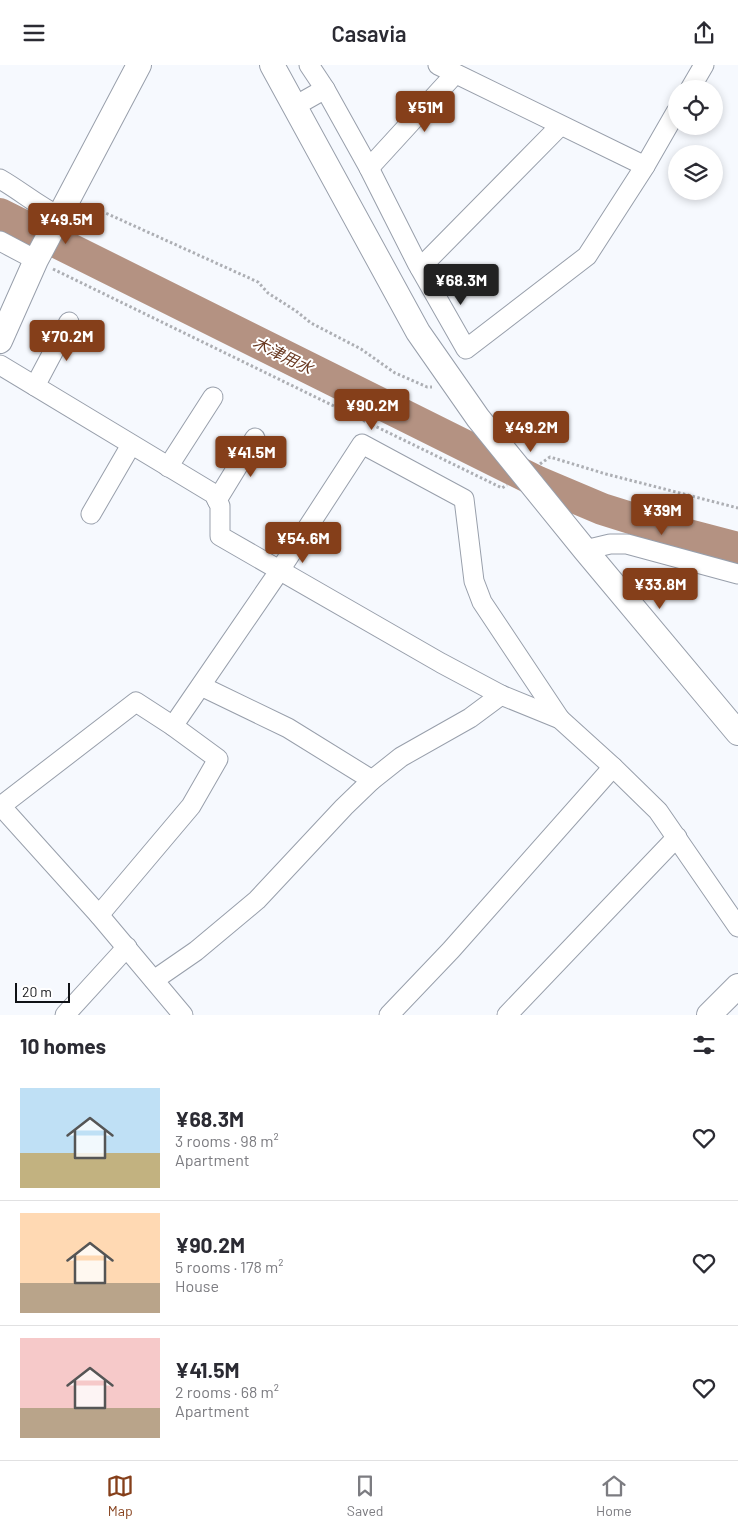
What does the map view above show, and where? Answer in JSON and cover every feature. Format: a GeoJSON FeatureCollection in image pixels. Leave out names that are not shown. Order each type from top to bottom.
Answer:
{"type":"FeatureCollection","features":[{"type":"Feature","properties":{"kind":"street"},"geometry":{"type":"LineString","coordinates":[[0,341],[39,255],[139,65]]}},
{"type":"Feature","properties":{"kind":"street"},"geometry":{"type":"LineString","coordinates":[[272,65],[418,332],[478,419],[738,733]]}},
{"type":"Feature","properties":{"kind":"street"},"geometry":{"type":"LineString","coordinates":[[309,65],[325,89],[369,168],[420,268],[466,349],[587,256],[645,166],[668,126]]}},
{"type":"Feature","properties":{"kind":"street"},"geometry":{"type":"LineString","coordinates":[[438,65],[645,166]]}},
{"type":"Feature","properties":{"kind":"street"},"geometry":{"type":"LineString","coordinates":[[695,80],[704,65]]}},
{"type":"Feature","properties":{"kind":"street"},"geometry":{"type":"LineString","coordinates":[[369,168],[455,74]]}},
{"type":"Feature","properties":{"kind":"street"},"geometry":{"type":"LineString","coordinates":[[295,106],[325,89]]}},
{"type":"Feature","properties":{"kind":"street"},"geometry":{"type":"LineString","coordinates":[[420,268],[560,126]]}},
{"type":"Feature","properties":{"kind":"street"},"geometry":{"type":"LineString","coordinates":[[0,179],[42,208],[62,212]]}},
{"type":"Feature","properties":{"kind":"street"},"geometry":{"type":"LineString","coordinates":[[0,241],[39,255]]}},
{"type":"Feature","properties":{"kind":"street"},"geometry":{"type":"LineString","coordinates":[[35,387],[69,322]]}},
{"type":"Feature","properties":{"kind":"street"},"geometry":{"type":"LineString","coordinates":[[0,365],[214,494],[220,506],[220,536],[500,695],[560,719]]}},
{"type":"Feature","properties":{"kind":"street"},"geometry":{"type":"LineString","coordinates":[[168,467],[213,397]]}},
{"type":"Feature","properties":{"kind":"street"},"geometry":{"type":"LineString","coordinates":[[217,500],[255,438]]}},
{"type":"Feature","properties":{"kind":"street"},"geometry":{"type":"LineString","coordinates":[[173,726],[280,571],[362,444],[464,499],[474,581],[482,602],[560,719],[658,811],[738,927]]}},
{"type":"Feature","properties":{"kind":"street"},"geometry":{"type":"LineString","coordinates":[[91,513],[131,445]]}},
{"type":"Feature","properties":{"kind":"street"},"geometry":{"type":"LineString","coordinates":[[585,550],[610,544],[627,544],[738,574]]}},
{"type":"Feature","properties":{"kind":"street"},"geometry":{"type":"LineString","coordinates":[[201,686],[288,728],[372,780]]}},
{"type":"Feature","properties":{"kind":"street"},"geometry":{"type":"LineString","coordinates":[[154,980],[196,951],[257,900],[344,807],[372,780],[401,757],[470,718],[500,695]]}},
{"type":"Feature","properties":{"kind":"street"},"geometry":{"type":"LineString","coordinates":[[99,915],[191,806],[218,759],[173,726],[136,703],[0,806],[99,915],[183,1015]]}},
{"type":"Feature","properties":{"kind":"street"},"geometry":{"type":"LineString","coordinates":[[389,1015],[451,950],[613,767]]}},
{"type":"Feature","properties":{"kind":"street"},"geometry":{"type":"LineString","coordinates":[[507,1015],[677,837]]}},
{"type":"Feature","properties":{"kind":"street"},"geometry":{"type":"LineString","coordinates":[[65,1015],[127,947]]}},
{"type":"Feature","properties":{"kind":"street"},"geometry":{"type":"LineString","coordinates":[[709,1015],[738,986]]}},
{"type":"Feature","properties":{"kind":"path"},"geometry":{"type":"LineString","coordinates":[[62,212],[258,282],[268,293],[311,323],[361,349],[395,373],[428,387],[441,388],[453,382]]}},
{"type":"Feature","properties":{"kind":"path"},"geometry":{"type":"LineString","coordinates":[[39,255],[502,488],[513,481]]}},
{"type":"Feature","properties":{"kind":"path"},"geometry":{"type":"LineString","coordinates":[[544,461],[550,457],[738,508]]}},
{"type":"Feature","properties":{"kind":"waterway","name":"木津用水"},"geometry":{"type":"LineString","coordinates":[[0,214],[538,482],[602,509],[669,530],[738,548]]}}]}
